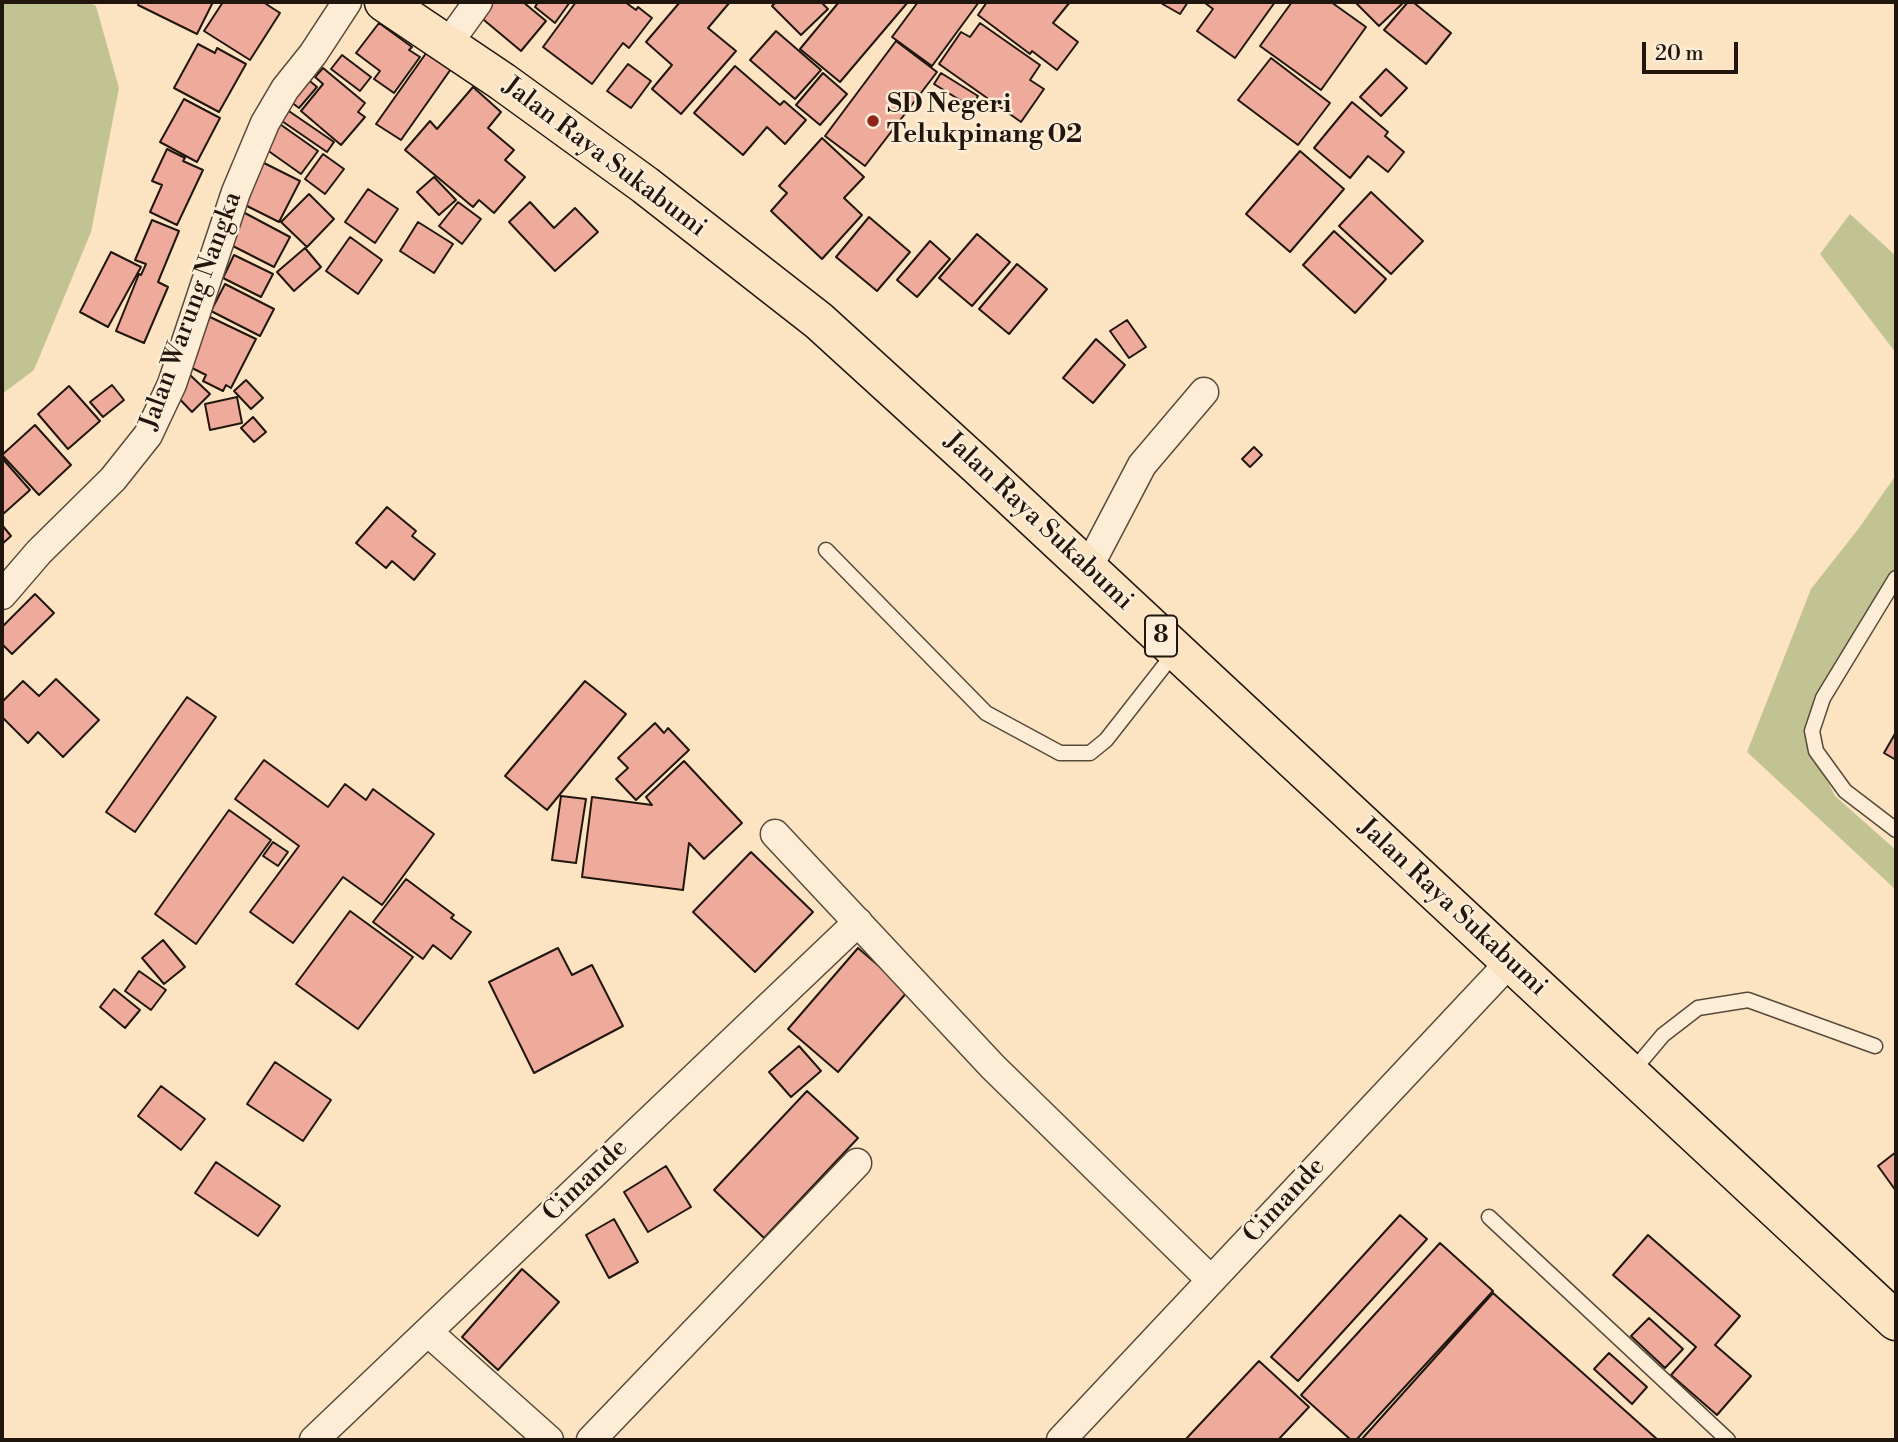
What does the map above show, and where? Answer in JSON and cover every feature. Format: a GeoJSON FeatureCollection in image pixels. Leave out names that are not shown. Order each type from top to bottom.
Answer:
{"type":"FeatureCollection","features":[{"type":"Feature","properties":{"kind":"highway","name":"Jalan Raya Sukabumi"},"geometry":{"type":"LineString","coordinates":[[384,2],[503,82],[645,185],[819,321],[1896,1321]]}},
{"type":"Feature","properties":{"kind":"street","name":"Jalan Warung Nangka"},"geometry":{"type":"LineString","coordinates":[[2,595],[39,552],[113,480],[148,435],[172,384],[236,192],[265,123],[285,89],[313,54],[347,2]]}},
{"type":"Feature","properties":{"kind":"street"},"geometry":{"type":"LineString","coordinates":[[447,45],[478,2]]}},
{"type":"Feature","properties":{"kind":"street"},"geometry":{"type":"LineString","coordinates":[[1088,568],[1142,465],[1204,393]]}},
{"type":"Feature","properties":{"kind":"street"},"geometry":{"type":"LineString","coordinates":[[775,834],[993,1067],[1211,1280]]}},
{"type":"Feature","properties":{"kind":"street","name":"Cimande"},"geometry":{"type":"LineString","coordinates":[[314,1440],[858,922]]}},
{"type":"Feature","properties":{"kind":"street","name":"Cimande"},"geometry":{"type":"LineString","coordinates":[[1061,1440],[1510,962]]}},
{"type":"Feature","properties":{"kind":"street"},"geometry":{"type":"LineString","coordinates":[[591,1440],[857,1163]]}},
{"type":"Feature","properties":{"kind":"street"},"geometry":{"type":"LineString","coordinates":[[428,1332],[549,1440]]}},
{"type":"Feature","properties":{"kind":"lane"},"geometry":{"type":"LineString","coordinates":[[826,550],[986,713],[1060,752],[1090,753],[1106,740],[1176,650]]}},
{"type":"Feature","properties":{"kind":"lane"},"geometry":{"type":"LineString","coordinates":[[1896,578],[1822,698],[1812,731],[1815,751],[1844,791],[1896,831]]}},
{"type":"Feature","properties":{"kind":"lane"},"geometry":{"type":"LineString","coordinates":[[1630,1074],[1663,1035],[1698,1008],[1748,1000],[1875,1046]]}},
{"type":"Feature","properties":{"kind":"lane"},"geometry":{"type":"LineString","coordinates":[[1489,1217],[1728,1440]]}},
{"type":"Feature","properties":{"kind":"green space"},"geometry":{"type":"Polygon","coordinates":[[[2,2],[89,2],[96,6],[119,88],[91,232],[34,370],[2,394],[2,2]]]}},
{"type":"Feature","properties":{"kind":"green space"},"geometry":{"type":"Polygon","coordinates":[[[1850,214],[1896,256],[1896,353],[1820,254],[1850,214]]]}},
{"type":"Feature","properties":{"kind":"green space"},"geometry":{"type":"Polygon","coordinates":[[[1896,475],[1896,578],[1815,696],[1807,740],[1835,796],[1896,850],[1896,890],[1747,752],[1811,589],[1896,475]]]}},
{"type":"Feature","properties":{"kind":"building"},"geometry":{"type":"Polygon","coordinates":[[[140,2],[213,2],[197,34],[138,5],[140,2]]]}},
{"type":"Feature","properties":{"kind":"building"},"geometry":{"type":"Polygon","coordinates":[[[223,2],[263,2],[280,13],[250,60],[204,31],[223,2]]]}},
{"type":"Feature","properties":{"kind":"building"},"geometry":{"type":"Polygon","coordinates":[[[479,2],[523,2],[546,21],[521,51],[472,10],[479,2]]]}},
{"type":"Feature","properties":{"kind":"building"},"geometry":{"type":"Polygon","coordinates":[[[538,2],[570,2],[555,23],[535,7],[538,2]]]}},
{"type":"Feature","properties":{"kind":"building"},"geometry":{"type":"Polygon","coordinates":[[[576,2],[625,2],[636,10],[638,7],[652,18],[629,48],[623,43],[592,84],[543,47],[576,2]]]}},
{"type":"Feature","properties":{"kind":"building"},"geometry":{"type":"Polygon","coordinates":[[[680,2],[730,2],[708,28],[736,51],[681,114],[652,89],[672,65],[646,42],[680,2]]]}},
{"type":"Feature","properties":{"kind":"building"},"geometry":{"type":"Polygon","coordinates":[[[776,2],[821,2],[828,9],[801,35],[772,6],[776,2]]]}},
{"type":"Feature","properties":{"kind":"building"},"geometry":{"type":"Polygon","coordinates":[[[839,2],[908,2],[840,82],[800,49],[839,2]]]}},
{"type":"Feature","properties":{"kind":"building"},"geometry":{"type":"Polygon","coordinates":[[[918,2],[979,2],[932,66],[892,37],[918,2]]]}},
{"type":"Feature","properties":{"kind":"building"},"geometry":{"type":"Polygon","coordinates":[[[987,2],[1070,2],[1053,23],[1078,42],[1057,70],[1032,51],[1030,54],[978,15],[987,2]]]}},
{"type":"Feature","properties":{"kind":"building"},"geometry":{"type":"Polygon","coordinates":[[[1159,2],[1188,2],[1180,14],[1159,2]]]}},
{"type":"Feature","properties":{"kind":"building"},"geometry":{"type":"Polygon","coordinates":[[[1206,2],[1275,2],[1235,58],[1197,31],[1213,9],[1206,2]]]}},
{"type":"Feature","properties":{"kind":"building"},"geometry":{"type":"Polygon","coordinates":[[[1292,2],[1331,2],[1366,27],[1321,90],[1260,46],[1292,2]]]}},
{"type":"Feature","properties":{"kind":"building"},"geometry":{"type":"Polygon","coordinates":[[[1355,2],[1404,2],[1379,26],[1355,2]]]}},
{"type":"Feature","properties":{"kind":"building"},"geometry":{"type":"Polygon","coordinates":[[[1408,2],[1413,2],[1451,33],[1426,64],[1384,30],[1408,2]]]}},
{"type":"Feature","properties":{"kind":"building"},"geometry":{"type":"Polygon","coordinates":[[[379,23],[412,47],[409,50],[420,57],[394,93],[374,79],[380,71],[356,53],[379,23]]]}},
{"type":"Feature","properties":{"kind":"building"},"geometry":{"type":"Polygon","coordinates":[[[980,23],[1040,65],[1030,80],[1044,89],[1021,122],[939,64],[961,32],[970,37],[980,23]]]}},
{"type":"Feature","properties":{"kind":"building"},"geometry":{"type":"Polygon","coordinates":[[[776,31],[821,70],[795,99],[750,60],[776,31]]]}},
{"type":"Feature","properties":{"kind":"building"},"geometry":{"type":"Polygon","coordinates":[[[896,41],[937,72],[865,166],[825,136],[896,41]]]}},
{"type":"Feature","properties":{"kind":"building"},"geometry":{"type":"Polygon","coordinates":[[[434,42],[458,59],[401,140],[376,124],[434,42]]]}},
{"type":"Feature","properties":{"kind":"building"},"geometry":{"type":"Polygon","coordinates":[[[198,44],[215,53],[217,48],[246,64],[219,112],[174,88],[198,44]]]}},
{"type":"Feature","properties":{"kind":"building"},"geometry":{"type":"Polygon","coordinates":[[[342,55],[371,77],[360,91],[331,69],[342,55]]]}},
{"type":"Feature","properties":{"kind":"building"},"geometry":{"type":"Polygon","coordinates":[[[1271,58],[1330,103],[1298,145],[1238,100],[1271,58]]]}},
{"type":"Feature","properties":{"kind":"building"},"geometry":{"type":"Polygon","coordinates":[[[628,64],[651,81],[631,108],[607,91],[628,64]]]}},
{"type":"Feature","properties":{"kind":"building"},"geometry":{"type":"Polygon","coordinates":[[[735,66],[780,105],[784,101],[806,120],[785,144],[767,127],[743,155],[694,113],[735,66]]]}},
{"type":"Feature","properties":{"kind":"building"},"geometry":{"type":"Polygon","coordinates":[[[323,68],[365,103],[358,112],[365,117],[341,145],[301,111],[323,84],[315,77],[323,68]]]}},
{"type":"Feature","properties":{"kind":"building"},"geometry":{"type":"Polygon","coordinates":[[[1386,69],[1407,88],[1381,116],[1360,97],[1386,69]]]}},
{"type":"Feature","properties":{"kind":"building"},"geometry":{"type":"Polygon","coordinates":[[[823,73],[847,94],[820,125],[796,105],[823,73]]]}},
{"type":"Feature","properties":{"kind":"building"},"geometry":{"type":"Polygon","coordinates":[[[941,73],[978,96],[971,107],[934,84],[941,73]]]}},
{"type":"Feature","properties":{"kind":"building"},"geometry":{"type":"Polygon","coordinates":[[[305,77],[317,87],[299,108],[287,99],[305,77]]]}},
{"type":"Feature","properties":{"kind":"building"},"geometry":{"type":"Polygon","coordinates":[[[473,87],[501,112],[488,128],[514,150],[505,160],[525,177],[494,213],[479,200],[473,207],[405,150],[430,121],[437,129],[473,87]]]}},
{"type":"Feature","properties":{"kind":"building"},"geometry":{"type":"Polygon","coordinates":[[[184,99],[220,118],[197,162],[160,142],[184,99]]]}},
{"type":"Feature","properties":{"kind":"building"},"geometry":{"type":"Polygon","coordinates":[[[1352,102],[1388,132],[1385,136],[1404,152],[1388,172],[1368,156],[1350,178],[1314,148],[1352,102]]]}},
{"type":"Feature","properties":{"kind":"building"},"geometry":{"type":"Polygon","coordinates":[[[283,107],[334,142],[327,152],[276,117],[283,107]]]}},
{"type":"Feature","properties":{"kind":"building"},"geometry":{"type":"Polygon","coordinates":[[[277,122],[318,151],[301,174],[260,145],[277,122]]]}},
{"type":"Feature","properties":{"kind":"building"},"geometry":{"type":"Polygon","coordinates":[[[822,138],[864,177],[844,198],[862,215],[822,259],[771,211],[787,193],[779,186],[822,138]]]}},
{"type":"Feature","properties":{"kind":"building"},"geometry":{"type":"Polygon","coordinates":[[[167,149],[185,158],[183,161],[203,170],[177,225],[150,212],[162,185],[152,181],[167,149]]]}},
{"type":"Feature","properties":{"kind":"building"},"geometry":{"type":"Polygon","coordinates":[[[1300,151],[1344,189],[1290,252],[1246,214],[1300,151]]]}},
{"type":"Feature","properties":{"kind":"building"},"geometry":{"type":"Polygon","coordinates":[[[323,154],[344,169],[325,194],[305,179],[323,154]]]}},
{"type":"Feature","properties":{"kind":"building"},"geometry":{"type":"Polygon","coordinates":[[[260,161],[300,181],[279,222],[239,202],[260,161]]]}},
{"type":"Feature","properties":{"kind":"building"},"geometry":{"type":"Polygon","coordinates":[[[434,177],[456,200],[439,215],[417,192],[434,177]]]}},
{"type":"Feature","properties":{"kind":"building"},"geometry":{"type":"Polygon","coordinates":[[[368,189],[398,209],[375,243],[345,222],[368,189]]]}},
{"type":"Feature","properties":{"kind":"building"},"geometry":{"type":"Polygon","coordinates":[[[1371,192],[1423,241],[1391,274],[1339,226],[1371,192]]]}},
{"type":"Feature","properties":{"kind":"building"},"geometry":{"type":"Polygon","coordinates":[[[309,194],[334,219],[307,247],[281,222],[309,194]]]}},
{"type":"Feature","properties":{"kind":"building"},"geometry":{"type":"Polygon","coordinates":[[[458,202],[481,219],[462,244],[439,226],[458,202]]]}},
{"type":"Feature","properties":{"kind":"building"},"geometry":{"type":"Polygon","coordinates":[[[530,202],[554,228],[575,208],[598,232],[555,271],[509,222],[530,202]]]}},
{"type":"Feature","properties":{"kind":"building"},"geometry":{"type":"Polygon","coordinates":[[[243,212],[290,237],[274,267],[227,243],[243,212]]]}},
{"type":"Feature","properties":{"kind":"building"},"geometry":{"type":"Polygon","coordinates":[[[869,217],[910,252],[877,291],[836,257],[869,217]]]}},
{"type":"Feature","properties":{"kind":"building"},"geometry":{"type":"Polygon","coordinates":[[[152,220],[179,231],[158,282],[168,287],[144,343],[116,331],[139,274],[141,275],[146,264],[135,260],[152,220]]]}},
{"type":"Feature","properties":{"kind":"building"},"geometry":{"type":"Polygon","coordinates":[[[418,222],[453,244],[434,273],[400,251],[418,222]]]}},
{"type":"Feature","properties":{"kind":"building"},"geometry":{"type":"Polygon","coordinates":[[[1334,231],[1386,279],[1355,313],[1303,265],[1334,231]]]}},
{"type":"Feature","properties":{"kind":"building"},"geometry":{"type":"Polygon","coordinates":[[[977,234],[1010,262],[972,306],[939,278],[977,234]]]}},
{"type":"Feature","properties":{"kind":"building"},"geometry":{"type":"Polygon","coordinates":[[[350,237],[382,260],[358,294],[326,271],[350,237]]]}},
{"type":"Feature","properties":{"kind":"building"},"geometry":{"type":"Polygon","coordinates":[[[930,241],[950,259],[917,297],[897,280],[930,241]]]}},
{"type":"Feature","properties":{"kind":"building"},"geometry":{"type":"Polygon","coordinates":[[[305,248],[321,267],[294,291],[277,272],[305,248]]]}},
{"type":"Feature","properties":{"kind":"building"},"geometry":{"type":"Polygon","coordinates":[[[111,252],[141,267],[108,327],[80,312],[111,252]]]}},
{"type":"Feature","properties":{"kind":"building"},"geometry":{"type":"Polygon","coordinates":[[[234,255],[273,274],[261,297],[223,278],[234,255]]]}},
{"type":"Feature","properties":{"kind":"building"},"geometry":{"type":"Polygon","coordinates":[[[1017,264],[1047,289],[1009,334],[979,309],[1017,264]]]}},
{"type":"Feature","properties":{"kind":"building"},"geometry":{"type":"Polygon","coordinates":[[[225,284],[274,309],[260,336],[211,311],[225,284]]]}},
{"type":"Feature","properties":{"kind":"building"},"geometry":{"type":"Polygon","coordinates":[[[210,317],[256,339],[231,388],[226,385],[223,391],[203,381],[206,375],[186,365],[210,317]]]}},
{"type":"Feature","properties":{"kind":"building"},"geometry":{"type":"Polygon","coordinates":[[[1127,320],[1146,347],[1129,358],[1110,331],[1127,320]]]}},
{"type":"Feature","properties":{"kind":"building"},"geometry":{"type":"Polygon","coordinates":[[[1096,339],[1125,365],[1093,403],[1063,378],[1096,339]]]}},
{"type":"Feature","properties":{"kind":"building"},"geometry":{"type":"Polygon","coordinates":[[[189,374],[210,394],[192,412],[172,391],[189,374]]]}},
{"type":"Feature","properties":{"kind":"building"},"geometry":{"type":"Polygon","coordinates":[[[246,380],[263,398],[251,409],[234,391],[246,380]]]}},
{"type":"Feature","properties":{"kind":"building"},"geometry":{"type":"Polygon","coordinates":[[[112,385],[124,400],[103,417],[90,402],[112,385]]]}},
{"type":"Feature","properties":{"kind":"building"},"geometry":{"type":"Polygon","coordinates":[[[69,386],[100,421],[68,449],[38,414],[69,386]]]}},
{"type":"Feature","properties":{"kind":"building"},"geometry":{"type":"Polygon","coordinates":[[[237,397],[242,423],[210,430],[205,404],[237,397]]]}},
{"type":"Feature","properties":{"kind":"building"},"geometry":{"type":"Polygon","coordinates":[[[253,417],[266,432],[254,442],[241,428],[253,417]]]}},
{"type":"Feature","properties":{"kind":"building"},"geometry":{"type":"Polygon","coordinates":[[[35,425],[71,465],[39,495],[2,455],[35,425]]]}},
{"type":"Feature","properties":{"kind":"building"},"geometry":{"type":"Polygon","coordinates":[[[1254,447],[1262,455],[1250,467],[1242,459],[1254,447]]]}},
{"type":"Feature","properties":{"kind":"building"},"geometry":{"type":"Polygon","coordinates":[[[2,458],[30,490],[2,515],[2,458]]]}},
{"type":"Feature","properties":{"kind":"building"},"geometry":{"type":"Polygon","coordinates":[[[387,507],[416,531],[412,536],[435,554],[414,580],[392,561],[386,568],[356,543],[387,507]]]}},
{"type":"Feature","properties":{"kind":"building"},"geometry":{"type":"Polygon","coordinates":[[[2,525],[11,536],[2,544],[2,525]]]}},
{"type":"Feature","properties":{"kind":"building"},"geometry":{"type":"Polygon","coordinates":[[[35,594],[54,613],[12,654],[2,644],[2,627],[35,594]]]}},
{"type":"Feature","properties":{"kind":"building"},"geometry":{"type":"Polygon","coordinates":[[[56,679],[99,720],[63,757],[38,732],[28,743],[2,717],[2,702],[23,681],[39,696],[56,679]]]}},
{"type":"Feature","properties":{"kind":"building"},"geometry":{"type":"Polygon","coordinates":[[[585,681],[626,714],[547,810],[505,776],[585,681]]]}},
{"type":"Feature","properties":{"kind":"building"},"geometry":{"type":"Polygon","coordinates":[[[187,697],[216,717],[135,832],[106,812],[187,697]]]}},
{"type":"Feature","properties":{"kind":"building"},"geometry":{"type":"Polygon","coordinates":[[[655,723],[664,733],[668,728],[689,750],[636,800],[616,779],[628,768],[618,758],[655,723]]]}},
{"type":"Feature","properties":{"kind":"building"},"geometry":{"type":"Polygon","coordinates":[[[1896,732],[1896,760],[1884,753],[1896,732]]]}},
{"type":"Feature","properties":{"kind":"building"},"geometry":{"type":"Polygon","coordinates":[[[264,760],[328,807],[345,784],[366,800],[373,789],[434,834],[382,905],[343,877],[293,943],[250,912],[299,846],[235,799],[264,760]]]}},
{"type":"Feature","properties":{"kind":"building"},"geometry":{"type":"Polygon","coordinates":[[[684,761],[742,823],[704,859],[689,843],[683,890],[582,877],[592,797],[652,805],[646,797],[684,761]]]}},
{"type":"Feature","properties":{"kind":"building"},"geometry":{"type":"Polygon","coordinates":[[[561,796],[586,799],[576,863],[552,860],[561,796]]]}},
{"type":"Feature","properties":{"kind":"building"},"geometry":{"type":"Polygon","coordinates":[[[229,810],[271,840],[196,944],[155,914],[229,810]]]}},
{"type":"Feature","properties":{"kind":"building"},"geometry":{"type":"Polygon","coordinates":[[[273,842],[288,852],[278,866],[263,856],[273,842]]]}},
{"type":"Feature","properties":{"kind":"building"},"geometry":{"type":"Polygon","coordinates":[[[751,852],[813,912],[755,972],[693,912],[751,852]]]}},
{"type":"Feature","properties":{"kind":"building"},"geometry":{"type":"Polygon","coordinates":[[[406,879],[454,915],[451,918],[471,932],[451,959],[433,945],[423,959],[373,922],[406,879]]]}},
{"type":"Feature","properties":{"kind":"building"},"geometry":{"type":"Polygon","coordinates":[[[350,911],[413,957],[358,1029],[296,984],[350,911]]]}},
{"type":"Feature","properties":{"kind":"building"},"geometry":{"type":"Polygon","coordinates":[[[163,940],[185,967],[164,984],[142,958],[163,940]]]}},
{"type":"Feature","properties":{"kind":"building"},"geometry":{"type":"Polygon","coordinates":[[[558,948],[572,975],[592,965],[623,1026],[534,1073],[489,982],[558,948]]]}},
{"type":"Feature","properties":{"kind":"building"},"geometry":{"type":"Polygon","coordinates":[[[858,948],[908,991],[838,1072],[788,1029],[858,948]]]}},
{"type":"Feature","properties":{"kind":"building"},"geometry":{"type":"Polygon","coordinates":[[[139,971],[166,990],[151,1010],[125,991],[139,971]]]}},
{"type":"Feature","properties":{"kind":"building"},"geometry":{"type":"Polygon","coordinates":[[[114,989],[140,1010],[125,1028],[100,1007],[114,989]]]}},
{"type":"Feature","properties":{"kind":"building"},"geometry":{"type":"Polygon","coordinates":[[[799,1046],[821,1071],[791,1097],[769,1072],[799,1046]]]}},
{"type":"Feature","properties":{"kind":"building"},"geometry":{"type":"Polygon","coordinates":[[[275,1062],[331,1100],[303,1141],[247,1104],[275,1062]]]}},
{"type":"Feature","properties":{"kind":"building"},"geometry":{"type":"Polygon","coordinates":[[[161,1086],[205,1119],[181,1150],[138,1116],[161,1086]]]}},
{"type":"Feature","properties":{"kind":"building"},"geometry":{"type":"Polygon","coordinates":[[[807,1091],[858,1138],[764,1238],[714,1190],[807,1091]]]}},
{"type":"Feature","properties":{"kind":"building"},"geometry":{"type":"Polygon","coordinates":[[[1896,1152],[1896,1191],[1878,1166],[1896,1152]]]}},
{"type":"Feature","properties":{"kind":"building"},"geometry":{"type":"Polygon","coordinates":[[[216,1162],[280,1206],[258,1236],[195,1193],[216,1162]]]}},
{"type":"Feature","properties":{"kind":"building"},"geometry":{"type":"Polygon","coordinates":[[[666,1166],[691,1207],[648,1232],[624,1192],[666,1166]]]}},
{"type":"Feature","properties":{"kind":"building"},"geometry":{"type":"Polygon","coordinates":[[[1400,1215],[1427,1239],[1298,1381],[1271,1357],[1400,1215]]]}},
{"type":"Feature","properties":{"kind":"building"},"geometry":{"type":"Polygon","coordinates":[[[614,1219],[638,1262],[609,1278],[586,1235],[614,1219]]]}},
{"type":"Feature","properties":{"kind":"building"},"geometry":{"type":"Polygon","coordinates":[[[1648,1235],[1740,1316],[1715,1345],[1751,1376],[1717,1415],[1671,1375],[1696,1347],[1613,1275],[1648,1235]]]}},
{"type":"Feature","properties":{"kind":"building"},"geometry":{"type":"Polygon","coordinates":[[[1440,1243],[1493,1291],[1356,1440],[1351,1440],[1301,1395],[1440,1243]]]}},
{"type":"Feature","properties":{"kind":"building"},"geometry":{"type":"Polygon","coordinates":[[[522,1269],[559,1302],[498,1370],[462,1337],[522,1269]]]}},
{"type":"Feature","properties":{"kind":"building"},"geometry":{"type":"Polygon","coordinates":[[[1493,1293],[1658,1440],[1361,1440],[1493,1293]]]}},
{"type":"Feature","properties":{"kind":"building"},"geometry":{"type":"Polygon","coordinates":[[[1649,1318],[1683,1349],[1665,1368],[1631,1336],[1649,1318]]]}},
{"type":"Feature","properties":{"kind":"building"},"geometry":{"type":"Polygon","coordinates":[[[1609,1353],[1647,1387],[1632,1404],[1594,1369],[1609,1353]]]}},
{"type":"Feature","properties":{"kind":"building"},"geometry":{"type":"Polygon","coordinates":[[[1259,1361],[1309,1407],[1278,1440],[1185,1440],[1259,1361]]]}},
{"type":"Feature","properties":{"kind":"place","name":"SD Negeri Telukpinang 02"},"geometry":{"type":"Point","coordinates":[873,121]}}]}
